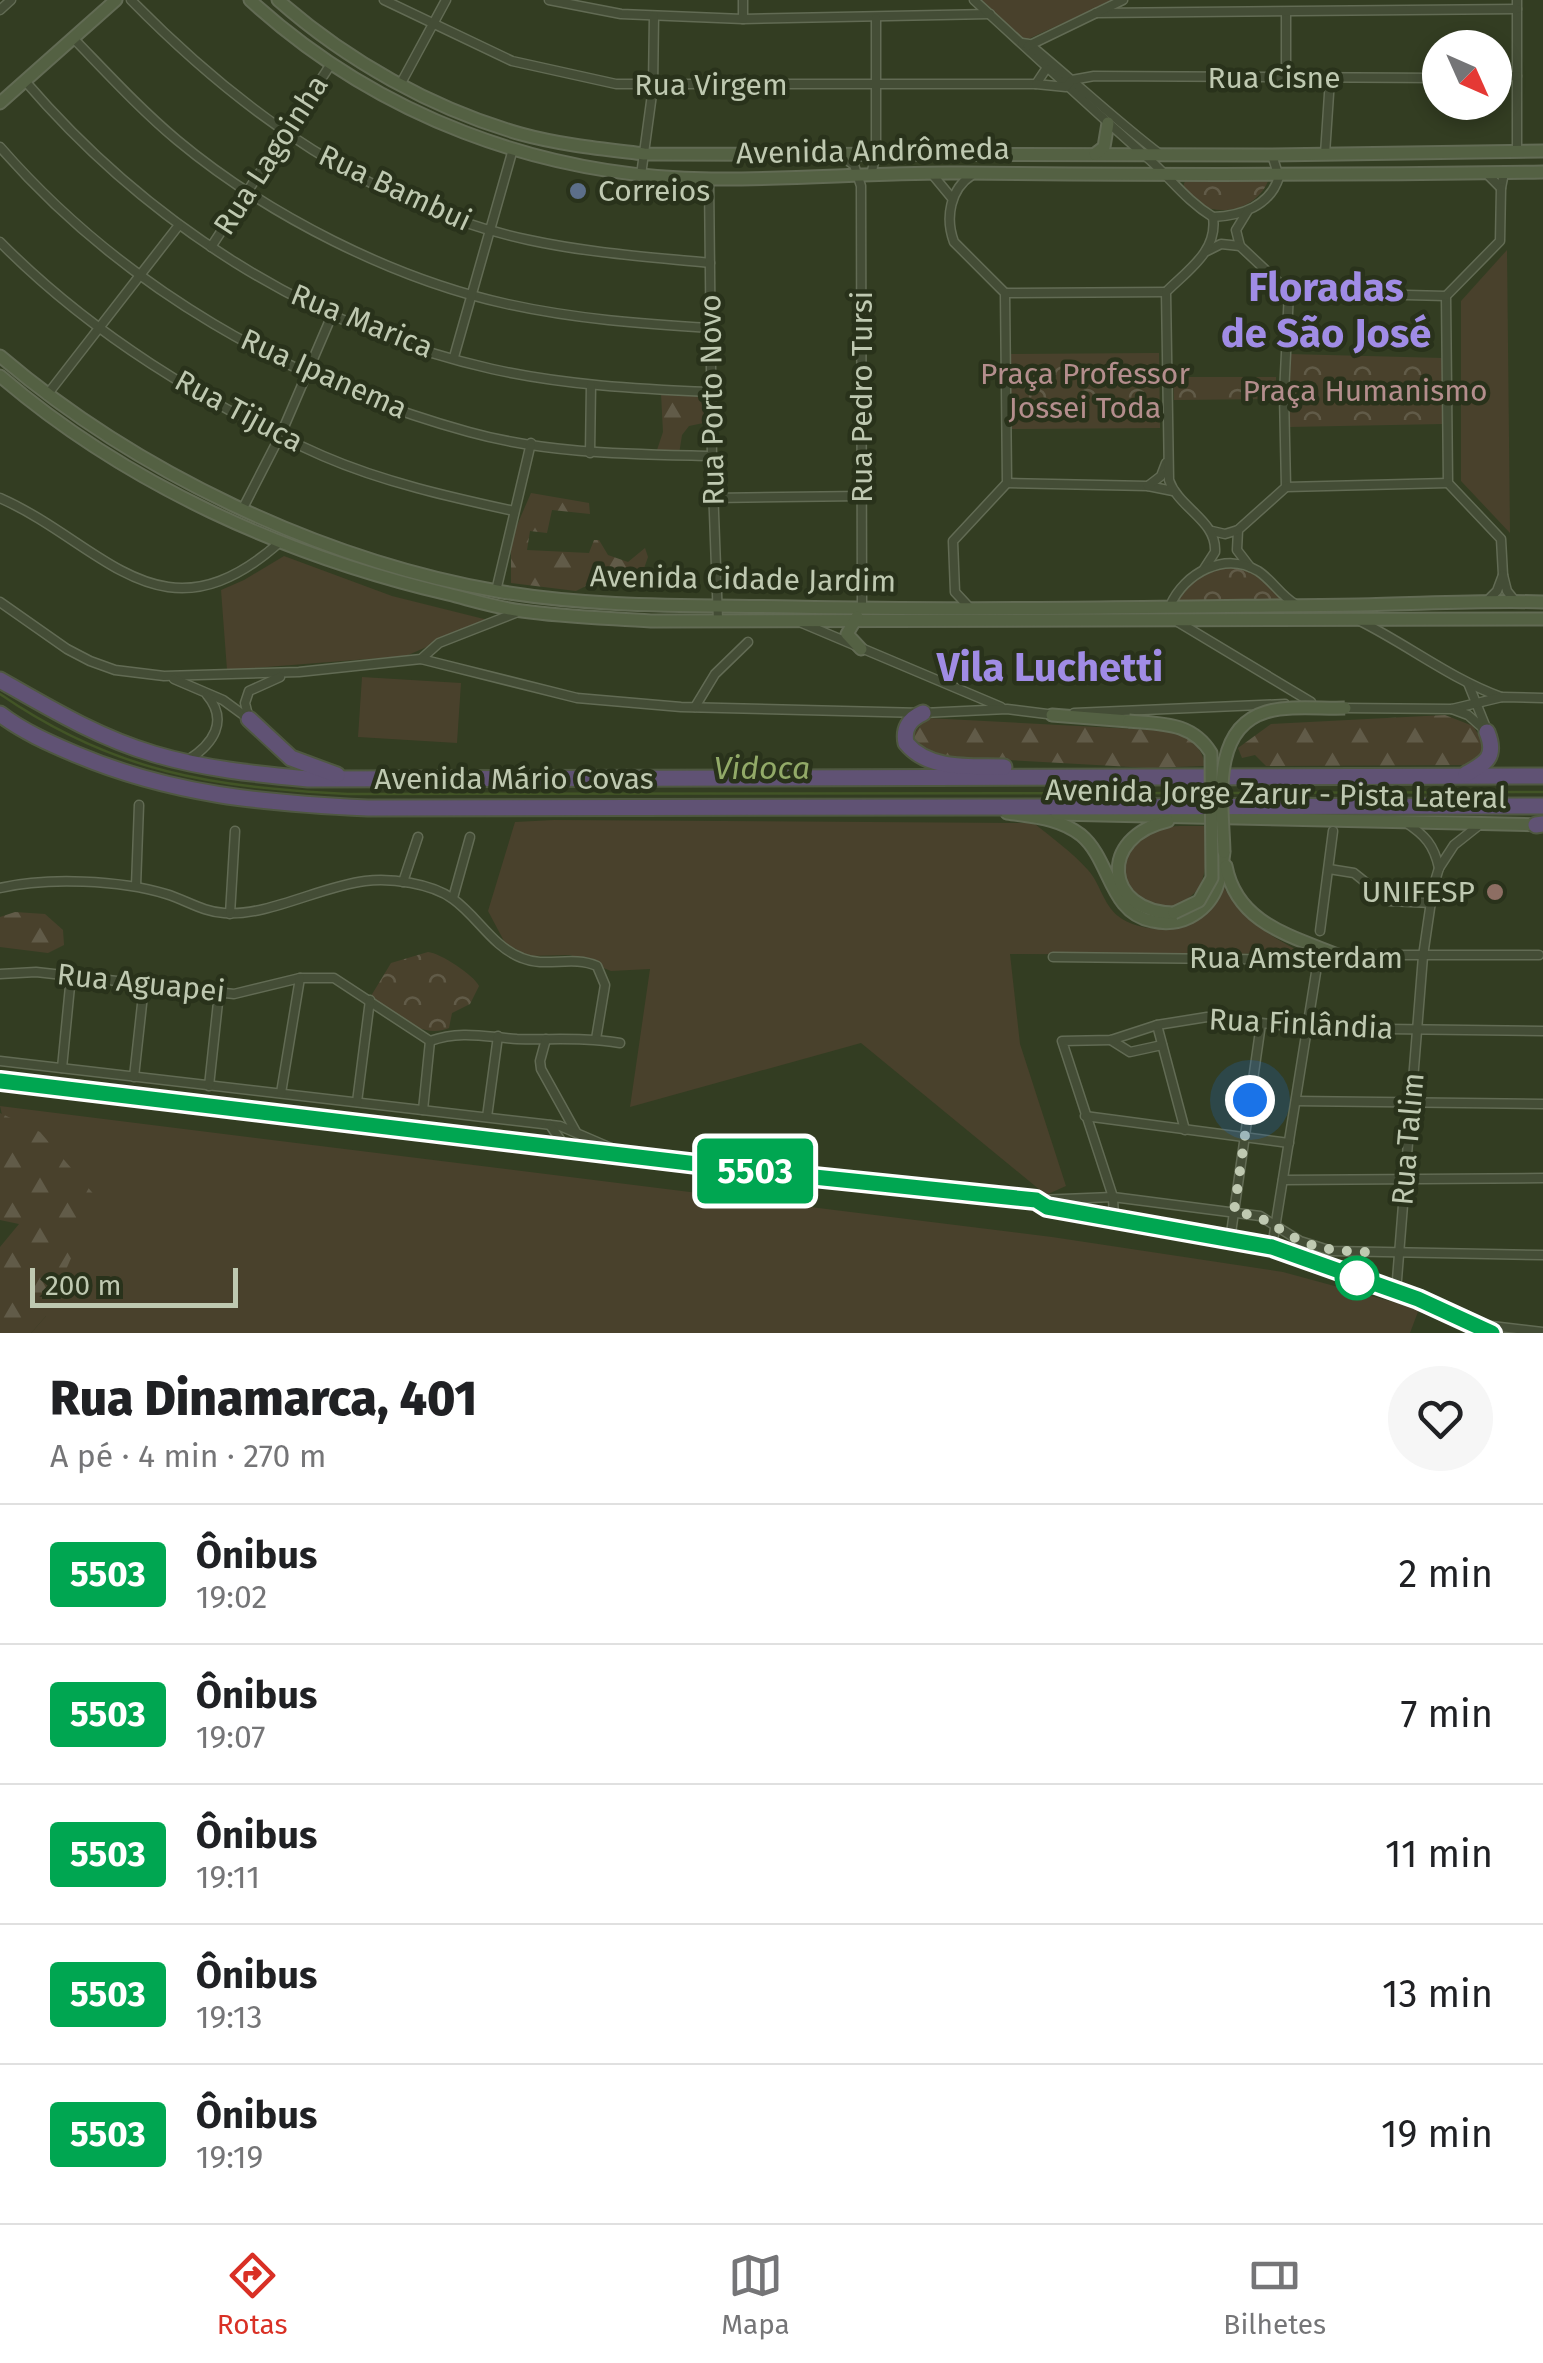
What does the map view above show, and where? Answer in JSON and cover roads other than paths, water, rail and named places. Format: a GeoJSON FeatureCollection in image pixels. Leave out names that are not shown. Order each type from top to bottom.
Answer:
{"type":"FeatureCollection","features":[{"type":"Feature","properties":{"kind":"highway","name":"Avenida Mário Covas"},"geometry":{"type":"LineString","coordinates":[[0,680],[99,734],[152,754],[236,772],[356,780],[1543,776]]}},
{"type":"Feature","properties":{"kind":"highway"},"geometry":{"type":"LineString","coordinates":[[922,712],[908,724],[906,744],[933,762],[1107,776]]}},
{"type":"Feature","properties":{"kind":"highway","name":"Avenida Mário Covas"},"geometry":{"type":"LineString","coordinates":[[0,714],[40,739],[119,772],[177,789],[234,800],[368,808],[1543,806]]}},
{"type":"Feature","properties":{"kind":"highway"},"geometry":{"type":"LineString","coordinates":[[249,719],[291,758],[356,780]]}},
{"type":"Feature","properties":{"kind":"highway"},"geometry":{"type":"LineString","coordinates":[[1462,776],[1490,758],[1488,732]]}},
{"type":"Feature","properties":{"kind":"highway"},"geometry":{"type":"LineString","coordinates":[[940,807],[1008,813]]}},
{"type":"Feature","properties":{"kind":"main road"},"geometry":{"type":"LineString","coordinates":[[0,103],[116,0]]}},
{"type":"Feature","properties":{"kind":"main road","name":"Avenida Andrômeda"},"geometry":{"type":"LineString","coordinates":[[250,0],[331,64],[412,112],[513,149],[622,174],[710,180],[863,180],[930,172],[1279,176],[1543,172]]}},
{"type":"Feature","properties":{"kind":"main road","name":"Avenida Andrômeda"},"geometry":{"type":"LineString","coordinates":[[278,0],[400,85],[471,116],[522,134],[644,154],[1272,155],[1543,151]]}},
{"type":"Feature","properties":{"kind":"main road"},"geometry":{"type":"LineString","coordinates":[[292,36],[302,20]]}},
{"type":"Feature","properties":{"kind":"main road"},"geometry":{"type":"LineString","coordinates":[[454,130],[468,124],[471,116]]}},
{"type":"Feature","properties":{"kind":"main road"},"geometry":{"type":"LineString","coordinates":[[1094,154],[1104,147],[1108,123]]}},
{"type":"Feature","properties":{"kind":"main road"},"geometry":{"type":"LineString","coordinates":[[1489,152],[1504,173]]}},
{"type":"Feature","properties":{"kind":"main road"},"geometry":{"type":"LineString","coordinates":[[896,174],[893,164],[902,153]]}},
{"type":"Feature","properties":{"kind":"main road","name":"Avenida Cidade Jardim"},"geometry":{"type":"LineString","coordinates":[[0,356],[47,395],[118,442],[243,508],[326,544],[408,570],[496,591],[637,606],[940,608],[1543,602]]}},
{"type":"Feature","properties":{"kind":"main road","name":"Avenida Cidade Jardim"},"geometry":{"type":"LineString","coordinates":[[0,376],[67,428],[178,496],[264,535],[407,584],[521,611],[651,621],[1543,618]]}},
{"type":"Feature","properties":{"kind":"main road"},"geometry":{"type":"LineString","coordinates":[[23,396],[32,384]]}},
{"type":"Feature","properties":{"kind":"main road"},"geometry":{"type":"LineString","coordinates":[[862,608],[847,634],[862,649]]}},
{"type":"Feature","properties":{"kind":"main road"},"geometry":{"type":"LineString","coordinates":[[1008,813],[1052,820],[1073,830],[1099,856],[1116,895],[1128,910],[1157,922],[1184,920],[1206,905],[1222,876],[1223,768],[1226,752],[1241,727],[1268,711],[1345,708]]}},
{"type":"Feature","properties":{"kind":"main road"},"geometry":{"type":"LineString","coordinates":[[1052,715],[1185,728],[1211,753],[1212,878],[1199,900],[1174,913],[1143,909],[1124,888],[1119,860],[1125,844],[1147,826],[1198,817]]}},
{"type":"Feature","properties":{"kind":"main road","name":"Avenida Jorge Zarur - Pista Lateral"},"geometry":{"type":"LineString","coordinates":[[1008,813],[1541,825]]}},
{"type":"Feature","properties":{"kind":"main road"},"geometry":{"type":"LineString","coordinates":[[1224,852],[1229,882],[1248,912],[1260,922],[1340,956]]}},
{"type":"Feature","properties":{"kind":"main road"},"geometry":{"type":"LineString","coordinates":[[0,1081],[1036,1200],[1047,1207],[1272,1247],[1396,1292],[1492,1333]]}},
{"type":"Feature","properties":{"kind":"street"},"geometry":{"type":"LineString","coordinates":[[0,10],[11,0]]}},
{"type":"Feature","properties":{"kind":"street","name":"Rua Bambui"},"geometry":{"type":"LineString","coordinates":[[131,0],[200,68],[286,135],[389,192],[491,230],[582,249],[710,263]]}},
{"type":"Feature","properties":{"kind":"street","name":"Rua Virgem"},"geometry":{"type":"LineString","coordinates":[[384,0],[512,61],[585,79],[653,87],[1069,83]]}},
{"type":"Feature","properties":{"kind":"street"},"geometry":{"type":"LineString","coordinates":[[400,85],[446,0]]}},
{"type":"Feature","properties":{"kind":"street"},"geometry":{"type":"LineString","coordinates":[[549,0],[592,10],[743,19],[990,14]]}},
{"type":"Feature","properties":{"kind":"street"},"geometry":{"type":"LineString","coordinates":[[743,0],[743,19]]}},
{"type":"Feature","properties":{"kind":"street"},"geometry":{"type":"LineString","coordinates":[[974,0],[1160,155]]}},
{"type":"Feature","properties":{"kind":"street"},"geometry":{"type":"LineString","coordinates":[[1025,45],[1124,0]]}},
{"type":"Feature","properties":{"kind":"street"},"geometry":{"type":"LineString","coordinates":[[1142,3],[1154,12]]}},
{"type":"Feature","properties":{"kind":"street"},"geometry":{"type":"LineString","coordinates":[[1096,13],[1286,12],[1348,5],[1517,5],[1517,152]]}},
{"type":"Feature","properties":{"kind":"street"},"geometry":{"type":"LineString","coordinates":[[1286,12],[1286,79]]}},
{"type":"Feature","properties":{"kind":"street"},"geometry":{"type":"LineString","coordinates":[[641,175],[653,87],[654,16]]}},
{"type":"Feature","properties":{"kind":"street","name":"Rua Pedro Tursi"},"geometry":{"type":"LineString","coordinates":[[862,608],[863,180],[876,154],[876,18]]}},
{"type":"Feature","properties":{"kind":"street"},"geometry":{"type":"LineString","coordinates":[[74,38],[161,126],[196,155],[343,245],[393,268],[472,295],[550,312],[613,322],[711,328]]}},
{"type":"Feature","properties":{"kind":"street"},"geometry":{"type":"LineString","coordinates":[[1025,45],[1046,69],[1069,83]]}},
{"type":"Feature","properties":{"kind":"street","name":"Rua Lagoinha"},"geometry":{"type":"LineString","coordinates":[[211,247],[331,64]]}},
{"type":"Feature","properties":{"kind":"street"},"geometry":{"type":"LineString","coordinates":[[1036,84],[1046,69]]}},
{"type":"Feature","properties":{"kind":"street"},"geometry":{"type":"LineString","coordinates":[[1512,76],[1517,76]]}},
{"type":"Feature","properties":{"kind":"street"},"geometry":{"type":"LineString","coordinates":[[1084,95],[1107,77]]}},
{"type":"Feature","properties":{"kind":"street","name":"Rua Cisne"},"geometry":{"type":"LineString","coordinates":[[1069,83],[1107,77],[1422,78]]}},
{"type":"Feature","properties":{"kind":"street"},"geometry":{"type":"LineString","coordinates":[[1326,154],[1330,79]]}},
{"type":"Feature","properties":{"kind":"street","name":"Rua Marica"},"geometry":{"type":"LineString","coordinates":[[25,81],[80,142],[179,225],[332,315],[488,368],[591,385],[712,392]]}},
{"type":"Feature","properties":{"kind":"street"},"geometry":{"type":"LineString","coordinates":[[1084,95],[1186,198],[1213,216],[1249,210],[1268,198],[1279,176],[1272,155]]}},
{"type":"Feature","properties":{"kind":"street","name":"Rua Ipanema"},"geometry":{"type":"LineString","coordinates":[[0,146],[59,208],[138,276],[210,323],[308,372],[472,433],[590,453],[712,456]]}},
{"type":"Feature","properties":{"kind":"street"},"geometry":{"type":"LineString","coordinates":[[454,358],[513,149]]}},
{"type":"Feature","properties":{"kind":"street"},"geometry":{"type":"LineString","coordinates":[[837,153],[854,165],[863,180]]}},
{"type":"Feature","properties":{"kind":"street"},"geometry":{"type":"LineString","coordinates":[[930,172],[950,192],[954,242],[1005,293],[1006,484],[954,540],[953,583],[957,597],[968,607]]}},
{"type":"Feature","properties":{"kind":"street"},"geometry":{"type":"LineString","coordinates":[[952,202],[958,186],[976,173]]}},
{"type":"Feature","properties":{"kind":"street"},"geometry":{"type":"LineString","coordinates":[[1486,173],[1501,188]]}},
{"type":"Feature","properties":{"kind":"street"},"geometry":{"type":"LineString","coordinates":[[1504,173],[1500,241],[1446,296],[1448,484],[1501,538],[1503,575],[1507,591],[1515,601]]}},
{"type":"Feature","properties":{"kind":"street","name":"Rua Porto Novo"},"geometry":{"type":"LineString","coordinates":[[710,180],[712,456],[718,620]]}},
{"type":"Feature","properties":{"kind":"street"},"geometry":{"type":"LineString","coordinates":[[1249,210],[1236,230],[1240,246],[1289,292],[1446,296]]}},
{"type":"Feature","properties":{"kind":"street"},"geometry":{"type":"LineString","coordinates":[[1207,251],[1214,234],[1213,216]]}},
{"type":"Feature","properties":{"kind":"street"},"geometry":{"type":"LineString","coordinates":[[47,395],[179,225]]}},
{"type":"Feature","properties":{"kind":"street","name":"Rua Tijuca"},"geometry":{"type":"LineString","coordinates":[[0,242],[77,312],[176,378],[280,434],[324,457],[455,498],[514,511]]}},
{"type":"Feature","properties":{"kind":"street"},"geometry":{"type":"LineString","coordinates":[[1005,293],[1166,292],[1207,251],[1221,244],[1240,246]]}},
{"type":"Feature","properties":{"kind":"street"},"geometry":{"type":"LineString","coordinates":[[1166,292],[1168,456],[1173,492]]}},
{"type":"Feature","properties":{"kind":"street"},"geometry":{"type":"LineString","coordinates":[[1286,487],[1284,394],[1289,292]]}},
{"type":"Feature","properties":{"kind":"street"},"geometry":{"type":"LineString","coordinates":[[243,508],[332,315]]}},
{"type":"Feature","properties":{"kind":"street"},"geometry":{"type":"LineString","coordinates":[[590,453],[591,385]]}},
{"type":"Feature","properties":{"kind":"street"},"geometry":{"type":"LineString","coordinates":[[496,591],[531,443]]}},
{"type":"Feature","properties":{"kind":"street"},"geometry":{"type":"LineString","coordinates":[[1148,486],[1162,476],[1168,456]]}},
{"type":"Feature","properties":{"kind":"street"},"geometry":{"type":"LineString","coordinates":[[1006,484],[1148,486],[1173,492],[1212,530],[1225,534],[1238,530],[1286,487],[1448,484]]}},
{"type":"Feature","properties":{"kind":"street"},"geometry":{"type":"LineString","coordinates":[[713,498],[862,496]]}},
{"type":"Feature","properties":{"kind":"street"},"geometry":{"type":"LineString","coordinates":[[0,498],[30,511],[107,565],[158,585],[181,587],[223,580],[265,556],[280,542]]}},
{"type":"Feature","properties":{"kind":"street"},"geometry":{"type":"LineString","coordinates":[[1204,570],[1215,552],[1212,530]]}},
{"type":"Feature","properties":{"kind":"street"},"geometry":{"type":"LineString","coordinates":[[1238,530],[1237,550],[1250,567],[1294,604]]}},
{"type":"Feature","properties":{"kind":"street"},"geometry":{"type":"LineString","coordinates":[[264,535],[265,556]]}},
{"type":"Feature","properties":{"kind":"street"},"geometry":{"type":"LineString","coordinates":[[1170,606],[1180,588],[1204,570],[1224,564],[1250,567]]}},
{"type":"Feature","properties":{"kind":"street"},"geometry":{"type":"LineString","coordinates":[[1486,601],[1498,591],[1503,575]]}},
{"type":"Feature","properties":{"kind":"street"},"geometry":{"type":"LineString","coordinates":[[940,608],[953,583]]}},
{"type":"Feature","properties":{"kind":"street"},"geometry":{"type":"LineString","coordinates":[[0,602],[90,661],[115,670],[164,676],[300,672],[421,658],[578,698],[695,707],[922,712],[1008,709],[1052,715],[1310,702],[1345,708],[1452,709],[1502,697],[1543,698]]}},
{"type":"Feature","properties":{"kind":"street"},"geometry":{"type":"LineString","coordinates":[[1354,605],[1355,619],[1407,644],[1468,683],[1502,697]]}},
{"type":"Feature","properties":{"kind":"street"},"geometry":{"type":"LineString","coordinates":[[421,658],[440,642],[521,611]]}},
{"type":"Feature","properties":{"kind":"street"},"geometry":{"type":"LineString","coordinates":[[1407,644],[1400,632],[1409,618]]}},
{"type":"Feature","properties":{"kind":"street"},"geometry":{"type":"LineString","coordinates":[[793,619],[1008,709]]}},
{"type":"Feature","properties":{"kind":"street"},"geometry":{"type":"LineString","coordinates":[[1175,619],[1310,702]]}},
{"type":"Feature","properties":{"kind":"street"},"geometry":{"type":"LineString","coordinates":[[1210,621],[1210,641]]}},
{"type":"Feature","properties":{"kind":"street"},"geometry":{"type":"LineString","coordinates":[[695,707],[715,674],[748,642]]}},
{"type":"Feature","properties":{"kind":"street"},"geometry":{"type":"LineString","coordinates":[[249,719],[245,703],[249,691],[271,679],[300,672]]}},
{"type":"Feature","properties":{"kind":"street"},"geometry":{"type":"LineString","coordinates":[[164,676],[204,691],[249,719]]}},
{"type":"Feature","properties":{"kind":"street"},"geometry":{"type":"LineString","coordinates":[[1468,683],[1488,732]]}},
{"type":"Feature","properties":{"kind":"street"},"geometry":{"type":"LineString","coordinates":[[186,762],[208,745],[217,728],[216,709],[204,691]]}},
{"type":"Feature","properties":{"kind":"street"},"geometry":{"type":"LineString","coordinates":[[1452,709],[1468,715],[1488,732]]}},
{"type":"Feature","properties":{"kind":"street"},"geometry":{"type":"LineString","coordinates":[[136,886],[139,805]]}},
{"type":"Feature","properties":{"kind":"street"},"geometry":{"type":"LineString","coordinates":[[1404,822],[1423,833],[1435,849],[1439,868]]}},
{"type":"Feature","properties":{"kind":"street","name":"Rua Talim"},"geometry":{"type":"LineString","coordinates":[[1396,1292],[1423,958],[1432,903],[1439,868],[1454,845],[1472,829],[1488,822]]}},
{"type":"Feature","properties":{"kind":"street"},"geometry":{"type":"LineString","coordinates":[[230,914],[235,831]]}},
{"type":"Feature","properties":{"kind":"street"},"geometry":{"type":"LineString","coordinates":[[1320,931],[1333,831]]}},
{"type":"Feature","properties":{"kind":"street"},"geometry":{"type":"LineString","coordinates":[[453,898],[470,837]]}},
{"type":"Feature","properties":{"kind":"street"},"geometry":{"type":"LineString","coordinates":[[403,882],[418,838]]}},
{"type":"Feature","properties":{"kind":"street"},"geometry":{"type":"LineString","coordinates":[[1329,869],[1354,873],[1389,901],[1432,903]]}},
{"type":"Feature","properties":{"kind":"street"},"geometry":{"type":"LineString","coordinates":[[0,888],[42,882],[136,886],[203,910],[230,914],[363,881],[403,882],[453,898],[504,947],[522,958],[537,962],[572,960],[597,966],[605,985],[596,1039]]}},
{"type":"Feature","properties":{"kind":"street","name":"Rua Amsterdam"},"geometry":{"type":"LineString","coordinates":[[1053,957],[1318,960],[1340,956],[1539,954]]}},
{"type":"Feature","properties":{"kind":"street"},"geometry":{"type":"LineString","coordinates":[[1272,1247],[1318,960]]}},
{"type":"Feature","properties":{"kind":"street","name":"Rua Aguapei"},"geometry":{"type":"LineString","coordinates":[[0,974],[36,972],[234,994],[300,978],[334,978],[430,1041]]}},
{"type":"Feature","properties":{"kind":"street"},"geometry":{"type":"LineString","coordinates":[[62,1068],[71,976]]}},
{"type":"Feature","properties":{"kind":"street"},"geometry":{"type":"LineString","coordinates":[[282,1093],[300,978]]}},
{"type":"Feature","properties":{"kind":"street"},"geometry":{"type":"LineString","coordinates":[[134,1077],[144,986]]}},
{"type":"Feature","properties":{"kind":"street"},"geometry":{"type":"LineString","coordinates":[[209,1086],[220,993]]}},
{"type":"Feature","properties":{"kind":"street"},"geometry":{"type":"LineString","coordinates":[[357,1102],[370,1000]]}},
{"type":"Feature","properties":{"kind":"street","name":"Rua Finlândia"},"geometry":{"type":"LineString","coordinates":[[1085,1116],[1062,1041],[1111,1040],[1157,1025],[1207,1017],[1307,1028],[1543,1031]]}},
{"type":"Feature","properties":{"kind":"street"},"geometry":{"type":"LineString","coordinates":[[1230,1240],[1261,1024]]}},
{"type":"Feature","properties":{"kind":"street"},"geometry":{"type":"LineString","coordinates":[[1157,1025],[1185,1130]]}},
{"type":"Feature","properties":{"kind":"street"},"geometry":{"type":"LineString","coordinates":[[423,1110],[430,1041],[462,1034],[620,1043]]}},
{"type":"Feature","properties":{"kind":"street"},"geometry":{"type":"LineString","coordinates":[[488,1117],[498,1036]]}},
{"type":"Feature","properties":{"kind":"street"},"geometry":{"type":"LineString","coordinates":[[546,1038],[541,1068],[576,1132]]}},
{"type":"Feature","properties":{"kind":"street"},"geometry":{"type":"LineString","coordinates":[[1111,1040],[1130,1052],[1162,1045]]}},
{"type":"Feature","properties":{"kind":"street"},"geometry":{"type":"LineString","coordinates":[[0,1061],[550,1125],[632,1156]]}},
{"type":"Feature","properties":{"kind":"street"},"geometry":{"type":"LineString","coordinates":[[1296,1101],[1543,1104]]}},
{"type":"Feature","properties":{"kind":"street"},"geometry":{"type":"LineString","coordinates":[[1114,1220],[1113,1197],[1085,1116],[1289,1143]]}},
{"type":"Feature","properties":{"kind":"street"},"geometry":{"type":"LineString","coordinates":[[550,1125],[566,1148]]}},
{"type":"Feature","properties":{"kind":"street"},"geometry":{"type":"LineString","coordinates":[[1283,1180],[1543,1178]]}},
{"type":"Feature","properties":{"kind":"street"},"geometry":{"type":"LineString","coordinates":[[1036,1200],[1113,1197],[1260,1216],[1300,1240],[1332,1251],[1543,1254]]}},
{"type":"Feature","properties":{"kind":"street"},"geometry":{"type":"LineString","coordinates":[[1472,1324],[1543,1332]]}},
{"type":"Feature","properties":{"kind":"waterway","name":"Vidoca"},"geometry":{"type":"LineString","coordinates":[[0,694],[42,721],[125,759],[208,780],[299,791],[1208,793]]}},
{"type":"Feature","properties":{"kind":"waterway","name":"Vidoca"},"geometry":{"type":"LineString","coordinates":[[1226,793],[1543,792]]}},
{"type":"Feature","properties":{"kind":"place","name":"Correios"},"geometry":{"type":"Point","coordinates":[578,191]}},
{"type":"Feature","properties":{"kind":"place","name":"UNIFESP"},"geometry":{"type":"Point","coordinates":[1495,892]}},
{"type":"Feature","properties":{"kind":"district","name":"Floradas de São José"},"geometry":{"type":"Point","coordinates":[1326,311]}},
{"type":"Feature","properties":{"kind":"district","name":"Vila Luchetti"},"geometry":{"type":"Point","coordinates":[1050,668]}},
{"type":"Feature","properties":{"kind":"park label","name":"Praça Professor Jossei Toda"},"geometry":{"type":"Point","coordinates":[1085,391]}},
{"type":"Feature","properties":{"kind":"park label","name":"Praça Humanismo"},"geometry":{"type":"Point","coordinates":[1365,391]}}]}
